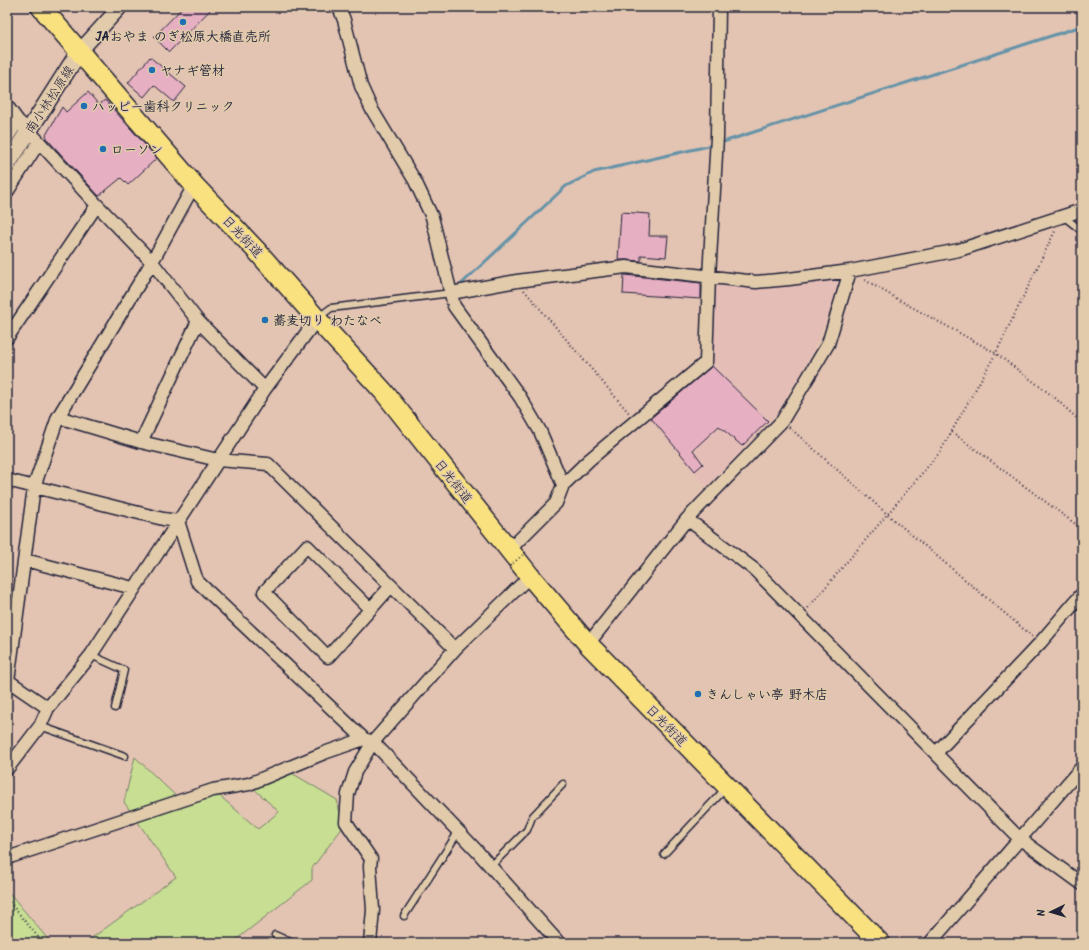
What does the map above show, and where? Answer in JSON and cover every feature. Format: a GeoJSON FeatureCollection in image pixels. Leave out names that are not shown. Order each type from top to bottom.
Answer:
{"type":"FeatureCollection","features":[{"type":"Feature","properties":{"kind":"highway","name":"日光街道"},"geometry":{"type":"LineString","coordinates":[[41,7],[194,185],[256,250],[383,391],[530,576],[588,644],[727,786],[873,941]]}},
{"type":"Feature","properties":{"kind":"main road","name":"南小林松原線"},"geometry":{"type":"LineString","coordinates":[[7,166],[79,52]]}},
{"type":"Feature","properties":{"kind":"street"},"geometry":{"type":"LineString","coordinates":[[79,52],[120,7]]}},
{"type":"Feature","properties":{"kind":"street"},"geometry":{"type":"LineString","coordinates":[[339,7],[344,20],[361,86],[372,108],[415,181],[432,217],[454,306],[520,397],[540,431],[563,485]]}},
{"type":"Feature","properties":{"kind":"street"},"geometry":{"type":"LineString","coordinates":[[515,556],[556,503],[563,485],[589,460],[706,362],[708,277],[716,137],[719,7]]}},
{"type":"Feature","properties":{"kind":"street"},"geometry":{"type":"LineString","coordinates":[[7,106],[97,205],[152,262],[198,321],[265,389]]}},
{"type":"Feature","properties":{"kind":"street"},"geometry":{"type":"LineString","coordinates":[[7,138],[29,131]]}},
{"type":"Feature","properties":{"kind":"street"},"geometry":{"type":"LineString","coordinates":[[7,192],[29,131]]}},
{"type":"Feature","properties":{"kind":"street"},"geometry":{"type":"LineString","coordinates":[[48,708],[8,681],[34,487],[58,417],[152,262],[194,185]]}},
{"type":"Feature","properties":{"kind":"street"},"geometry":{"type":"LineString","coordinates":[[7,338],[97,205]]}},
{"type":"Feature","properties":{"kind":"street"},"geometry":{"type":"LineString","coordinates":[[451,293],[517,281],[626,267],[756,282],[789,279],[850,270],[959,250],[1082,210]]}},
{"type":"Feature","properties":{"kind":"street"},"geometry":{"type":"LineString","coordinates":[[588,644],[687,519],[782,421],[828,344],[850,270]]}},
{"type":"Feature","properties":{"kind":"street"},"geometry":{"type":"LineString","coordinates":[[7,769],[40,726],[48,708],[90,655],[265,389],[317,319]]}},
{"type":"Feature","properties":{"kind":"street"},"geometry":{"type":"LineString","coordinates":[[141,442],[198,321]]}},
{"type":"Feature","properties":{"kind":"street"},"geometry":{"type":"LineString","coordinates":[[58,417],[141,442],[218,460],[268,464],[455,649]]}},
{"type":"Feature","properties":{"kind":"street"},"geometry":{"type":"LineString","coordinates":[[7,480],[163,519],[178,521]]}},
{"type":"Feature","properties":{"kind":"street"},"geometry":{"type":"LineString","coordinates":[[687,519],[754,570],[1019,838],[1082,884]]}},
{"type":"Feature","properties":{"kind":"street"},"geometry":{"type":"LineString","coordinates":[[178,521],[197,581],[368,741],[459,831],[491,866],[555,942]]}},
{"type":"Feature","properties":{"kind":"street"},"geometry":{"type":"LineString","coordinates":[[370,609],[307,546],[264,592],[328,657],[391,586]]}},
{"type":"Feature","properties":{"kind":"street"},"geometry":{"type":"LineString","coordinates":[[25,560],[134,588]]}},
{"type":"Feature","properties":{"kind":"street"},"geometry":{"type":"LineString","coordinates":[[370,943],[373,910],[370,866],[371,859],[346,822],[348,794],[354,772],[368,741],[455,649],[530,576]]}},
{"type":"Feature","properties":{"kind":"street"},"geometry":{"type":"LineString","coordinates":[[936,753],[1040,643],[1082,594]]}},
{"type":"Feature","properties":{"kind":"street"},"geometry":{"type":"LineString","coordinates":[[7,858],[213,790],[249,784],[324,753],[368,741]]}},
{"type":"Feature","properties":{"kind":"street"},"geometry":{"type":"LineString","coordinates":[[930,943],[1019,838],[1082,767]]}},
{"type":"Feature","properties":{"kind":"lane"},"geometry":{"type":"LineString","coordinates":[[1063,216],[1082,231]]}},
{"type":"Feature","properties":{"kind":"lane"},"geometry":{"type":"LineString","coordinates":[[317,319],[331,308],[451,293]]}},
{"type":"Feature","properties":{"kind":"lane"},"geometry":{"type":"LineString","coordinates":[[90,655],[124,670],[114,708]]}},
{"type":"Feature","properties":{"kind":"lane"},"geometry":{"type":"LineString","coordinates":[[40,726],[125,756]]}},
{"type":"Feature","properties":{"kind":"lane"},"geometry":{"type":"LineString","coordinates":[[491,866],[527,830],[532,817],[563,784]]}},
{"type":"Feature","properties":{"kind":"lane"},"geometry":{"type":"LineString","coordinates":[[664,854],[727,786]]}},
{"type":"Feature","properties":{"kind":"lane"},"geometry":{"type":"LineString","coordinates":[[404,916],[459,831]]}},
{"type":"Feature","properties":{"kind":"lane"},"geometry":{"type":"LineString","coordinates":[[274,935],[293,943]]}},
{"type":"Feature","properties":{"kind":"path"},"geometry":{"type":"LineString","coordinates":[[801,617],[940,452],[996,353],[1063,216]]}},
{"type":"Feature","properties":{"kind":"path"},"geometry":{"type":"LineString","coordinates":[[850,270],[899,300],[996,353],[1054,397],[1082,423]]}},
{"type":"Feature","properties":{"kind":"path"},"geometry":{"type":"LineString","coordinates":[[517,281],[635,421]]}},
{"type":"Feature","properties":{"kind":"path"},"geometry":{"type":"LineString","coordinates":[[782,421],[887,514],[1040,643]]}},
{"type":"Feature","properties":{"kind":"path"},"geometry":{"type":"LineString","coordinates":[[951,431],[1082,529]]}},
{"type":"Feature","properties":{"kind":"path"},"geometry":{"type":"LineString","coordinates":[[7,899],[43,943]]}},
{"type":"Feature","properties":{"kind":"shaded area"},"geometry":{"type":"Polygon","coordinates":[[[846,275],[808,361],[776,414],[707,487],[647,416],[709,360],[712,279],[846,275]]]}},
{"type":"Feature","properties":{"kind":"green space"},"geometry":{"type":"Polygon","coordinates":[[[135,757],[181,801],[213,790],[258,829],[279,812],[249,784],[285,769],[337,800],[343,827],[312,868],[312,880],[232,943],[85,943],[176,877],[124,802],[135,757]]]}},
{"type":"Feature","properties":{"kind":"green space"},"geometry":{"type":"Polygon","coordinates":[[[7,890],[51,943],[7,943],[7,890]]]}},
{"type":"Feature","properties":{"kind":"building","name":"JAおやま のぎ松原大橋直売所"},"geometry":{"type":"Polygon","coordinates":[[[183,7],[213,7],[169,52],[154,37],[183,7]]]}},
{"type":"Feature","properties":{"kind":"building","name":"ヤナギ管材"},"geometry":{"type":"Polygon","coordinates":[[[150,57],[186,87],[174,102],[154,85],[144,97],[128,83],[150,57]]]}},
{"type":"Feature","properties":{"kind":"building","name":"ローソン"},"geometry":{"type":"Polygon","coordinates":[[[88,92],[99,105],[105,100],[157,158],[128,185],[121,178],[99,196],[48,140],[46,135],[62,107],[66,112],[88,92]]]}},
{"type":"Feature","properties":{"kind":"building"},"geometry":{"type":"Polygon","coordinates":[[[621,212],[650,214],[649,236],[668,236],[666,257],[641,255],[641,261],[618,260],[621,212]]]}},
{"type":"Feature","properties":{"kind":"building"},"geometry":{"type":"Polygon","coordinates":[[[624,275],[701,283],[701,299],[623,294],[624,275]]]}},
{"type":"Feature","properties":{"kind":"building"},"geometry":{"type":"Polygon","coordinates":[[[712,366],[768,421],[742,446],[719,426],[693,450],[703,464],[695,471],[651,418],[712,366]]]}},
{"type":"Feature","properties":{"kind":"waterway"},"geometry":{"type":"LineString","coordinates":[[720,143],[1082,26]]}},
{"type":"Feature","properties":{"kind":"waterway"},"geometry":{"type":"LineString","coordinates":[[457,288],[566,186],[594,172],[713,145]]}},
{"type":"Feature","properties":{"kind":"place","name":"JAおやま のぎ松原大橋直売所"},"geometry":{"type":"Point","coordinates":[183,22]}},
{"type":"Feature","properties":{"kind":"place","name":"ヤナギ管材"},"geometry":{"type":"Point","coordinates":[152,70]}},
{"type":"Feature","properties":{"kind":"place","name":"ハッピー歯科クリニック"},"geometry":{"type":"Point","coordinates":[84,106]}},
{"type":"Feature","properties":{"kind":"place","name":"ローソン"},"geometry":{"type":"Point","coordinates":[103,149]}},
{"type":"Feature","properties":{"kind":"place","name":"蕎麦切り わたなべ"},"geometry":{"type":"Point","coordinates":[265,320]}},
{"type":"Feature","properties":{"kind":"place","name":"きんしゃい亭 野木店"},"geometry":{"type":"Point","coordinates":[698,694]}}]}
